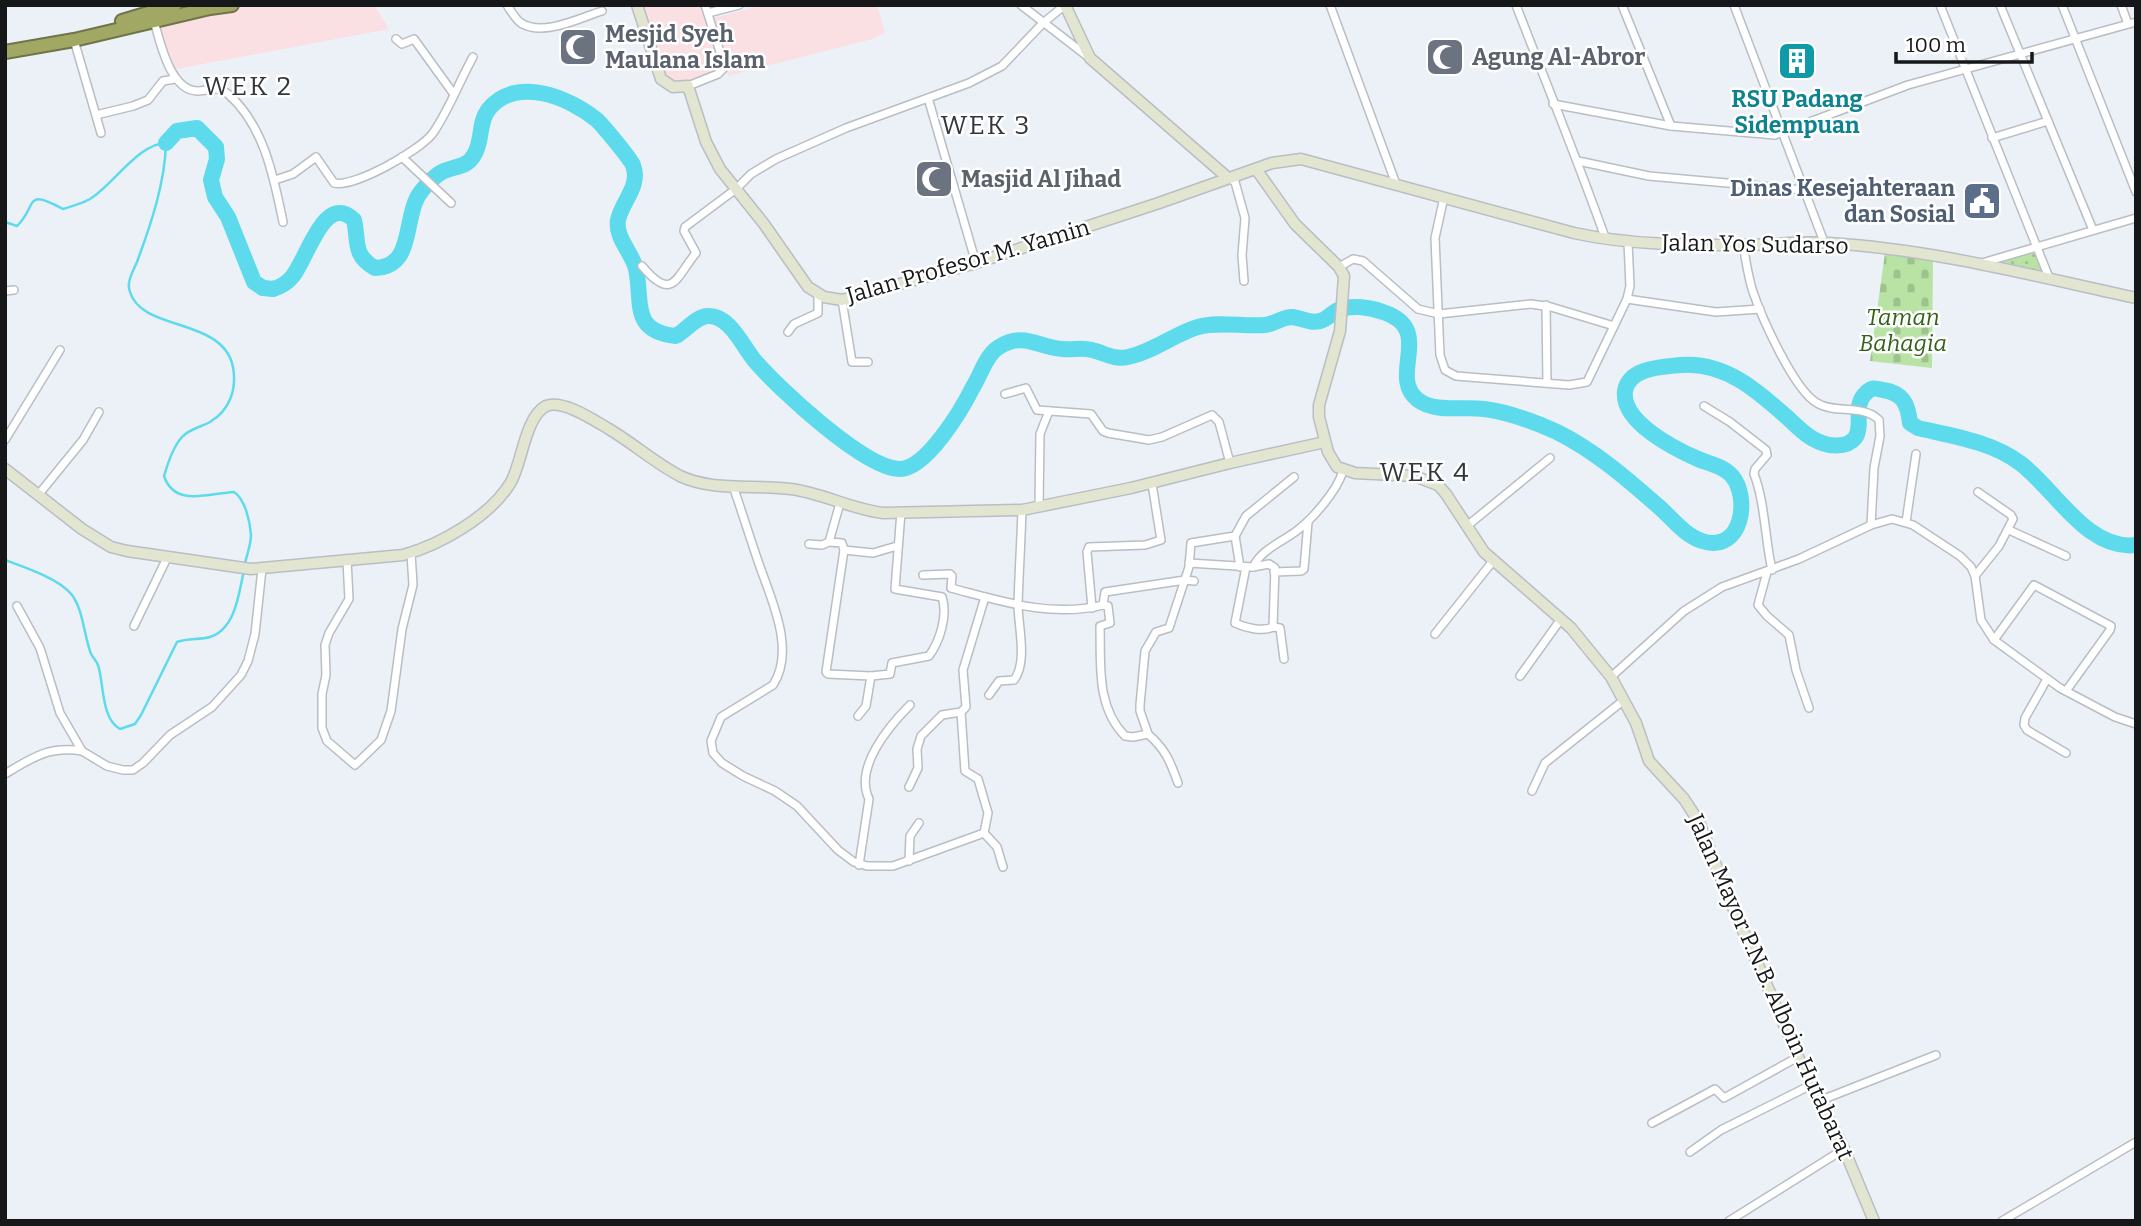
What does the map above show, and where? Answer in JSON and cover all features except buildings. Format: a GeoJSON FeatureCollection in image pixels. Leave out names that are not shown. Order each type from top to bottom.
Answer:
{"type":"FeatureCollection","features":[{"type":"Feature","properties":{"kind":"highway"},"geometry":{"type":"LineString","coordinates":[[5,45],[106,29],[138,21],[175,5]]}},
{"type":"Feature","properties":{"kind":"highway"},"geometry":{"type":"LineString","coordinates":[[138,21],[154,21],[232,5]]}},
{"type":"Feature","properties":{"kind":"highway"},"geometry":{"type":"LineString","coordinates":[[5,52],[74,40],[106,29]]}},
{"type":"Feature","properties":{"kind":"street"},"geometry":{"type":"LineString","coordinates":[[129,5],[138,21]]}},
{"type":"Feature","properties":{"kind":"street"},"geometry":{"type":"LineString","coordinates":[[637,5],[661,79],[673,87],[688,86],[718,74],[723,69],[706,9],[739,5]]}},
{"type":"Feature","properties":{"kind":"street"},"geometry":{"type":"LineString","coordinates":[[1021,5],[1090,58],[1235,182],[1245,214],[1242,256],[1244,281]]}},
{"type":"Feature","properties":{"kind":"street"},"geometry":{"type":"LineString","coordinates":[[642,265],[654,281],[670,284],[681,277],[684,268],[696,253],[684,231],[685,227],[763,166],[798,148],[969,83],[1002,66],[1043,23],[1065,5],[1090,58]]}},
{"type":"Feature","properties":{"kind":"street"},"geometry":{"type":"LineString","coordinates":[[1330,5],[1396,184]]}},
{"type":"Feature","properties":{"kind":"street"},"geometry":{"type":"LineString","coordinates":[[1517,5],[1606,240]]}},
{"type":"Feature","properties":{"kind":"street"},"geometry":{"type":"LineString","coordinates":[[1622,5],[1671,126]]}},
{"type":"Feature","properties":{"kind":"street"},"geometry":{"type":"LineString","coordinates":[[1734,5],[1824,242]]}},
{"type":"Feature","properties":{"kind":"street"},"geometry":{"type":"LineString","coordinates":[[1940,5],[2050,280]]}},
{"type":"Feature","properties":{"kind":"street"},"geometry":{"type":"LineString","coordinates":[[2000,5],[2093,230]]}},
{"type":"Feature","properties":{"kind":"street"},"geometry":{"type":"LineString","coordinates":[[2062,5],[2136,192]]}},
{"type":"Feature","properties":{"kind":"street"},"geometry":{"type":"LineString","coordinates":[[1553,104],[1671,126],[1767,136],[1783,134],[1879,94],[2132,23],[2121,5]]}},
{"type":"Feature","properties":{"kind":"street"},"geometry":{"type":"LineString","coordinates":[[509,6],[517,20],[539,27],[548,27],[602,11]]}},
{"type":"Feature","properties":{"kind":"street"},"geometry":{"type":"LineString","coordinates":[[154,21],[169,70],[175,79],[194,90],[218,89],[230,96],[255,130],[275,180],[283,222]]}},
{"type":"Feature","properties":{"kind":"street"},"geometry":{"type":"LineString","coordinates":[[396,39],[402,44],[414,39],[453,93]]}},
{"type":"Feature","properties":{"kind":"street"},"geometry":{"type":"LineString","coordinates":[[74,40],[101,133]]}},
{"type":"Feature","properties":{"kind":"street"},"geometry":{"type":"LineString","coordinates":[[275,180],[293,174],[316,157],[334,183],[346,184],[402,157],[432,135],[473,57]]}},
{"type":"Feature","properties":{"kind":"street"},"geometry":{"type":"LineString","coordinates":[[96,115],[148,100],[163,81],[175,79]]}},
{"type":"Feature","properties":{"kind":"street","name":"Jalan Profesor M. Yamin"},"geometry":{"type":"LineString","coordinates":[[688,86],[710,154],[764,224],[803,282],[818,295],[842,300],[976,263],[1256,170]]}},
{"type":"Feature","properties":{"kind":"street"},"geometry":{"type":"LineString","coordinates":[[928,98],[976,263]]}},
{"type":"Feature","properties":{"kind":"street"},"geometry":{"type":"LineString","coordinates":[[1992,138],[2048,121]]}},
{"type":"Feature","properties":{"kind":"street"},"geometry":{"type":"LineString","coordinates":[[402,157],[451,203]]}},
{"type":"Feature","properties":{"kind":"street","name":"Jalan Yos Sudarso"},"geometry":{"type":"LineString","coordinates":[[1256,170],[1272,163],[1301,159],[1606,240],[1743,245],[1824,242],[1899,250],[2136,298]]}},
{"type":"Feature","properties":{"kind":"street"},"geometry":{"type":"LineString","coordinates":[[1578,161],[1650,176],[1804,190]]}},
{"type":"Feature","properties":{"kind":"street"},"geometry":{"type":"LineString","coordinates":[[1246,567],[1308,522],[1337,484],[1343,471],[1332,461],[1325,442],[1319,405],[1340,331],[1344,280],[1339,267],[1295,223],[1256,170]]}},
{"type":"Feature","properties":{"kind":"street"},"geometry":{"type":"LineString","coordinates":[[1444,197],[1436,231],[1440,355],[1443,368],[1456,376],[1577,385],[1587,382],[1627,299],[1630,286],[1628,242]]}},
{"type":"Feature","properties":{"kind":"street"},"geometry":{"type":"LineString","coordinates":[[1978,264],[2136,218]]}},
{"type":"Feature","properties":{"kind":"street"},"geometry":{"type":"LineString","coordinates":[[1743,245],[1750,283],[1760,309],[1779,350],[1802,388],[1818,404],[1877,417],[1881,428],[1874,468],[1871,525]]}},
{"type":"Feature","properties":{"kind":"street"},"geometry":{"type":"LineString","coordinates":[[1339,267],[1349,260],[1363,261],[1418,309],[1439,314],[1509,305],[1546,305],[1614,326]]}},
{"type":"Feature","properties":{"kind":"street"},"geometry":{"type":"LineString","coordinates":[[788,332],[794,324],[818,313],[818,295]]}},
{"type":"Feature","properties":{"kind":"street"},"geometry":{"type":"LineString","coordinates":[[1627,299],[1716,312],[1760,309]]}},
{"type":"Feature","properties":{"kind":"street"},"geometry":{"type":"LineString","coordinates":[[842,300],[852,362],[868,362]]}},
{"type":"Feature","properties":{"kind":"street"},"geometry":{"type":"LineString","coordinates":[[1546,305],[1547,383]]}},
{"type":"Feature","properties":{"kind":"street"},"geometry":{"type":"LineString","coordinates":[[5,440],[60,350]]}},
{"type":"Feature","properties":{"kind":"street"},"geometry":{"type":"LineString","coordinates":[[1005,394],[1026,388],[1036,409],[1091,414],[1105,432],[1149,440],[1162,437],[1211,414],[1219,422],[1230,463]]}},
{"type":"Feature","properties":{"kind":"street"},"geometry":{"type":"LineString","coordinates":[[5,469],[82,529],[111,547],[167,558],[257,569],[411,553],[460,530],[499,497],[512,481],[529,430],[538,413],[547,406],[557,404],[594,420],[681,476],[699,482],[792,489],[863,510],[901,512],[1022,510],[1152,484],[1325,442]]}},
{"type":"Feature","properties":{"kind":"street"},"geometry":{"type":"LineString","coordinates":[[1704,406],[1766,450],[1766,457],[1754,474],[1760,489],[1769,571],[1758,605],[1788,635],[1809,708]]}},
{"type":"Feature","properties":{"kind":"street"},"geometry":{"type":"LineString","coordinates":[[1039,506],[1040,434],[1049,411]]}},
{"type":"Feature","properties":{"kind":"street"},"geometry":{"type":"LineString","coordinates":[[39,494],[83,440],[99,412]]}},
{"type":"Feature","properties":{"kind":"street"},"geometry":{"type":"LineString","coordinates":[[1906,522],[1916,454]]}},
{"type":"Feature","properties":{"kind":"street"},"geometry":{"type":"LineString","coordinates":[[1466,526],[1550,458]]}},
{"type":"Feature","properties":{"kind":"street","name":"Jalan Mayor P.N.B. Alboin Hutabarat"},"geometry":{"type":"LineString","coordinates":[[1343,471],[1394,473],[1429,480],[1447,494],[1479,546],[1576,633],[1611,677],[1636,723],[1649,761],[1684,799],[1699,822],[1798,1057],[1844,1149],[1874,1221]]}},
{"type":"Feature","properties":{"kind":"street"},"geometry":{"type":"LineString","coordinates":[[1284,659],[1280,628],[1273,626],[1264,629],[1235,623],[1246,567],[1235,536],[1244,519],[1252,511],[1294,477]]}},
{"type":"Feature","properties":{"kind":"street"},"geometry":{"type":"LineString","coordinates":[[1092,608],[1087,552],[1089,547],[1145,545],[1161,540],[1152,484]]}},
{"type":"Feature","properties":{"kind":"street"},"geometry":{"type":"LineString","coordinates":[[733,486],[775,603],[782,651],[778,677],[773,685],[721,717],[711,741],[713,753],[732,770],[775,791],[797,806],[838,850],[859,865],[893,866],[984,833]]}},
{"type":"Feature","properties":{"kind":"street"},"geometry":{"type":"LineString","coordinates":[[1975,576],[1999,546],[2009,530],[2012,517],[1978,492]]}},
{"type":"Feature","properties":{"kind":"street"},"geometry":{"type":"LineString","coordinates":[[829,542],[840,503]]}},
{"type":"Feature","properties":{"kind":"street"},"geometry":{"type":"LineString","coordinates":[[989,695],[999,681],[1014,680],[1017,677],[1021,656],[1018,605],[1022,510]]}},
{"type":"Feature","properties":{"kind":"street"},"geometry":{"type":"LineString","coordinates":[[809,544],[842,543],[844,550],[826,672],[871,676],[890,674],[892,663],[929,656],[939,638],[943,619],[942,597],[895,589],[901,512]]}},
{"type":"Feature","properties":{"kind":"street"},"geometry":{"type":"LineString","coordinates":[[1611,677],[1684,611],[1704,597],[1736,581],[1769,571],[1888,519],[1906,522],[1959,556],[1971,567],[1975,576],[1978,610],[1985,629],[1994,640],[2066,691],[2105,712],[2136,724]]}},
{"type":"Feature","properties":{"kind":"street"},"geometry":{"type":"LineString","coordinates":[[1274,572],[1304,569],[1308,522]]}},
{"type":"Feature","properties":{"kind":"street"},"geometry":{"type":"LineString","coordinates":[[2009,530],[2066,556]]}},
{"type":"Feature","properties":{"kind":"street"},"geometry":{"type":"LineString","coordinates":[[1178,783],[1168,755],[1148,734],[1140,711],[1145,651],[1156,632],[1169,628],[1185,580],[1193,541],[1235,536]]}},
{"type":"Feature","properties":{"kind":"street"},"geometry":{"type":"LineString","coordinates":[[844,550],[876,553],[897,546]]}},
{"type":"Feature","properties":{"kind":"street"},"geometry":{"type":"LineString","coordinates":[[346,560],[351,594],[325,645],[322,728],[327,741],[355,765],[381,740],[391,710],[402,629],[413,586],[411,553]]}},
{"type":"Feature","properties":{"kind":"street"},"geometry":{"type":"LineString","coordinates":[[134,626],[167,558]]}},
{"type":"Feature","properties":{"kind":"street"},"geometry":{"type":"LineString","coordinates":[[1435,634],[1493,561]]}},
{"type":"Feature","properties":{"kind":"street"},"geometry":{"type":"LineString","coordinates":[[1189,563],[1246,567],[1273,565],[1273,626]]}},
{"type":"Feature","properties":{"kind":"street"},"geometry":{"type":"LineString","coordinates":[[5,774],[39,754],[55,749],[82,751],[107,766],[133,770],[170,735],[212,707],[241,675],[248,661],[255,634],[257,569]]}},
{"type":"Feature","properties":{"kind":"street"},"geometry":{"type":"LineString","coordinates":[[923,575],[950,575],[951,588],[1018,605],[1062,610],[1108,606],[1110,623],[1100,626],[1104,700],[1125,736],[1148,734]]}},
{"type":"Feature","properties":{"kind":"street"},"geometry":{"type":"LineString","coordinates":[[1103,605],[1105,592],[1194,581]]}},
{"type":"Feature","properties":{"kind":"street"},"geometry":{"type":"LineString","coordinates":[[1994,640],[2034,585],[2111,626],[2066,691]]}},
{"type":"Feature","properties":{"kind":"street"},"geometry":{"type":"LineString","coordinates":[[909,787],[918,768],[917,749],[921,736],[942,715],[965,709],[967,702],[963,670],[985,597]]}},
{"type":"Feature","properties":{"kind":"street"},"geometry":{"type":"LineString","coordinates":[[17,606],[43,655],[60,713],[82,751]]}},
{"type":"Feature","properties":{"kind":"street"},"geometry":{"type":"LineString","coordinates":[[1520,676],[1561,619]]}},
{"type":"Feature","properties":{"kind":"street"},"geometry":{"type":"LineString","coordinates":[[858,716],[866,706],[871,676]]}},
{"type":"Feature","properties":{"kind":"street"},"geometry":{"type":"LineString","coordinates":[[2047,679],[2025,718],[2024,725],[2027,730],[2066,753]]}},
{"type":"Feature","properties":{"kind":"street"},"geometry":{"type":"LineString","coordinates":[[1532,791],[1545,763],[1623,700]]}},
{"type":"Feature","properties":{"kind":"street"},"geometry":{"type":"LineString","coordinates":[[859,865],[869,799],[864,781],[872,758],[885,735],[910,705]]}},
{"type":"Feature","properties":{"kind":"street"},"geometry":{"type":"LineString","coordinates":[[961,712],[965,771],[978,779],[988,813],[984,833]]}},
{"type":"Feature","properties":{"kind":"street"},"geometry":{"type":"LineString","coordinates":[[909,860],[910,836],[919,823]]}},
{"type":"Feature","properties":{"kind":"street"},"geometry":{"type":"LineString","coordinates":[[984,833],[997,847],[1003,867]]}},
{"type":"Feature","properties":{"kind":"street"},"geometry":{"type":"LineString","coordinates":[[1819,1101],[1937,1055]]}},
{"type":"Feature","properties":{"kind":"street"},"geometry":{"type":"LineString","coordinates":[[1652,1123],[1715,1089],[1724,1098],[1798,1057]]}},
{"type":"Feature","properties":{"kind":"street"},"geometry":{"type":"LineString","coordinates":[[1690,1152],[1721,1130],[1811,1085]]}},
{"type":"Feature","properties":{"kind":"street"},"geometry":{"type":"LineString","coordinates":[[2002,1221],[2136,1142]]}},
{"type":"Feature","properties":{"kind":"street"},"geometry":{"type":"LineString","coordinates":[[1729,1221],[1844,1149]]}},
{"type":"Feature","properties":{"kind":"shaded area"},"geometry":{"type":"Polygon","coordinates":[[[256,5],[374,5],[389,29],[171,70],[155,24],[212,10],[256,5]]]}},
{"type":"Feature","properties":{"kind":"shaded area"},"geometry":{"type":"Polygon","coordinates":[[[641,5],[701,5],[720,60],[718,70],[677,84],[669,80],[663,73],[641,5]]]}},
{"type":"Feature","properties":{"kind":"shaded area"},"geometry":{"type":"Polygon","coordinates":[[[763,5],[877,5],[885,33],[872,39],[728,76],[714,18],[763,5]]]}},
{"type":"Feature","properties":{"kind":"green space"},"geometry":{"type":"Polygon","coordinates":[[[2035,249],[2047,277],[1983,265],[2035,249]]]}},
{"type":"Feature","properties":{"kind":"green space","name":"Taman Bahagia"},"geometry":{"type":"Polygon","coordinates":[[[1885,253],[1933,259],[1932,368],[1870,361],[1885,253]]]}},
{"type":"Feature","properties":{"kind":"waterway"},"geometry":{"type":"LineString","coordinates":[[166,143],[177,131],[197,128],[216,147],[217,159],[211,180],[215,197],[228,217],[254,282],[263,288],[273,289],[292,277],[317,231],[334,214],[343,213],[354,220],[358,247],[368,263],[375,268],[387,266],[396,260],[402,252],[419,195],[439,174],[464,165],[471,159],[477,150],[488,110],[499,99],[512,94],[527,92],[557,97],[597,120],[633,165],[635,180],[620,213],[618,227],[636,269],[641,313],[651,328],[676,336],[704,317],[716,317],[729,326],[755,361],[801,407],[865,456],[899,469],[909,467],[920,460],[942,437],[961,409],[984,365],[999,347],[1008,342],[1024,340],[1054,348],[1088,349],[1123,358],[1137,355],[1206,325],[1265,325],[1292,317],[1316,322],[1341,309],[1360,307],[1383,312],[1398,320],[1406,330],[1409,341],[1407,379],[1410,390],[1418,400],[1441,408],[1476,408],[1502,412],[1557,432],[1610,466],[1684,530],[1702,541],[1716,543],[1727,539],[1734,532],[1741,509],[1738,485],[1725,470],[1698,459],[1651,433],[1631,413],[1626,402],[1625,391],[1628,383],[1633,377],[1648,370],[1697,365],[1727,373],[1753,389],[1807,435],[1832,445],[1847,444],[1855,438],[1859,428],[1860,403],[1866,393],[1874,388],[1890,392],[1900,397],[1908,410],[1910,423],[1918,428],[1972,441],[2009,456],[2033,474],[2087,529],[2118,544],[2136,545]]}},
{"type":"Feature","properties":{"kind":"waterway"},"geometry":{"type":"LineString","coordinates":[[5,222],[17,226],[36,199],[63,209],[87,201],[136,157],[156,145],[166,143],[160,188],[130,277],[130,292],[137,305],[150,314],[214,340],[226,351],[233,367],[234,383],[223,411],[210,422],[182,437],[173,450],[164,476],[169,486],[184,495],[204,496],[234,492],[238,495],[246,511],[251,535],[245,563]]}},
{"type":"Feature","properties":{"kind":"waterway"},"geometry":{"type":"LineString","coordinates":[[5,560],[51,579],[72,595],[81,615],[91,653],[98,665],[106,709],[109,717],[120,729],[135,724],[141,715],[177,642],[210,637],[226,626],[235,609],[244,570]]}},
{"type":"Feature","properties":{"kind":"place","name":"Mesjid Syeh Maulana Islam"},"geometry":{"type":"Point","coordinates":[578,47]}},
{"type":"Feature","properties":{"kind":"place","name":"Agung Al-Abror"},"geometry":{"type":"Point","coordinates":[1445,57]}},
{"type":"Feature","properties":{"kind":"place","name":"RSU Padang Sidempuan"},"geometry":{"type":"Point","coordinates":[1797,61]}},
{"type":"Feature","properties":{"kind":"place","name":"Masjid Al Jihad"},"geometry":{"type":"Point","coordinates":[934,179]}},
{"type":"Feature","properties":{"kind":"place","name":"Dinas Kesejahteraan dan Sosial"},"geometry":{"type":"Point","coordinates":[1982,201]}},
{"type":"Feature","properties":{"kind":"district","name":"WEK 2"},"geometry":{"type":"Point","coordinates":[248,86]}},
{"type":"Feature","properties":{"kind":"district","name":"WEK 3"},"geometry":{"type":"Point","coordinates":[986,125]}},
{"type":"Feature","properties":{"kind":"district","name":"WEK 4"},"geometry":{"type":"Point","coordinates":[1425,472]}}]}
